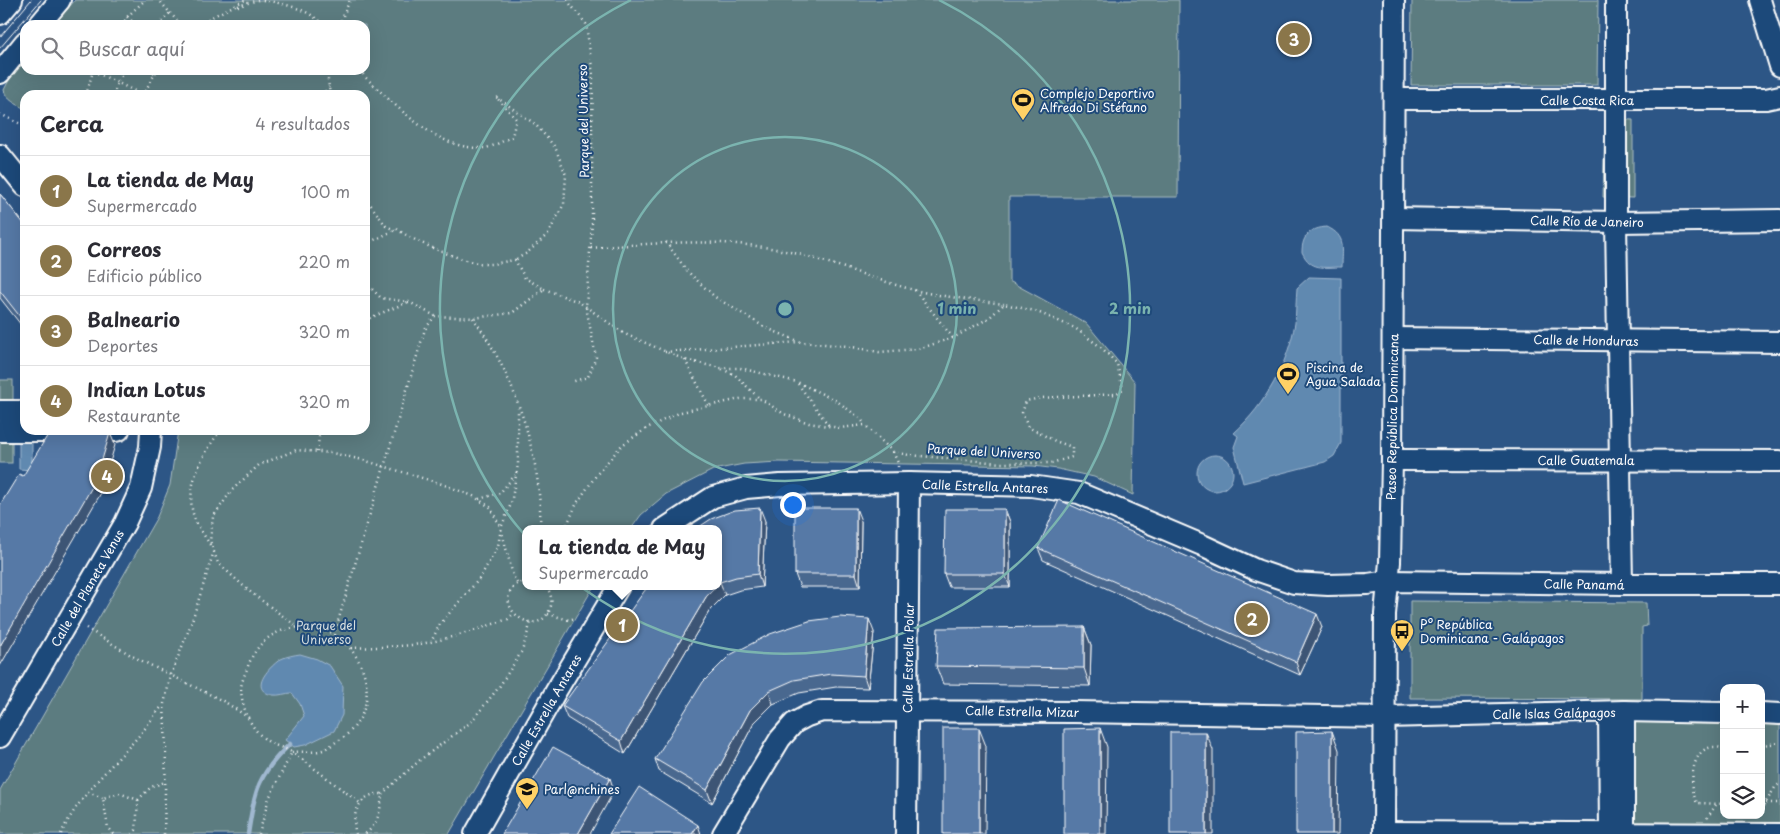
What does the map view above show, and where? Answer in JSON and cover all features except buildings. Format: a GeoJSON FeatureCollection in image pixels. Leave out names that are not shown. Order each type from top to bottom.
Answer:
{"type":"FeatureCollection","features":[{"type":"Feature","properties":{"kind":"street"},"geometry":{"type":"LineString","coordinates":[[0,14],[12,0]]}},
{"type":"Feature","properties":{"kind":"street"},"geometry":{"type":"LineString","coordinates":[[43,20],[60,0]]}},
{"type":"Feature","properties":{"kind":"street","name":"Paseo República Dominicana"},"geometry":{"type":"LineString","coordinates":[[1384,833],[1385,614],[1390,562],[1392,460],[1394,0]]}},
{"type":"Feature","properties":{"kind":"street"},"geometry":{"type":"LineString","coordinates":[[1616,0],[1616,222],[1622,584]]}},
{"type":"Feature","properties":{"kind":"street"},"geometry":{"type":"LineString","coordinates":[[1760,0],[1780,66]]}},
{"type":"Feature","properties":{"kind":"street"},"geometry":{"type":"LineString","coordinates":[[0,73],[20,48]]}},
{"type":"Feature","properties":{"kind":"street","name":"Calle Costa Rica"},"geometry":{"type":"LineString","coordinates":[[1394,99],[1766,99],[1780,96]]}},
{"type":"Feature","properties":{"kind":"street"},"geometry":{"type":"LineString","coordinates":[[0,155],[20,180]]}},
{"type":"Feature","properties":{"kind":"street","name":"Calle Río de Janeiro"},"geometry":{"type":"LineString","coordinates":[[1394,218],[1616,222],[1780,220]]}},
{"type":"Feature","properties":{"kind":"street","name":"Calle de Honduras"},"geometry":{"type":"LineString","coordinates":[[1393,338],[1780,342]]}},
{"type":"Feature","properties":{"kind":"street"},"geometry":{"type":"LineString","coordinates":[[0,411],[20,411]]}},
{"type":"Feature","properties":{"kind":"street"},"geometry":{"type":"LineString","coordinates":[[0,431],[20,431]]}},
{"type":"Feature","properties":{"kind":"street","name":"Calle del Planeta Venus"},"geometry":{"type":"LineString","coordinates":[[0,737],[9,706],[125,523],[141,488],[151,435]]}},
{"type":"Feature","properties":{"kind":"street","name":"Calle Guatemala"},"geometry":{"type":"LineString","coordinates":[[1392,460],[1780,461]]}},
{"type":"Feature","properties":{"kind":"street","name":"Calle Estrella Antares"},"geometry":{"type":"LineString","coordinates":[[670,525],[713,496],[746,488],[904,475],[1031,486],[1079,493],[1256,570],[1294,583],[1328,585],[1368,584],[1388,581]]}},
{"type":"Feature","properties":{"kind":"street","name":"Calle Estrella Polar"},"geometry":{"type":"LineString","coordinates":[[904,475],[908,711],[906,834]]}},
{"type":"Feature","properties":{"kind":"street","name":"Calle Panamá"},"geometry":{"type":"LineString","coordinates":[[1388,581],[1780,584]]}},
{"type":"Feature","properties":{"kind":"street","name":"Calle Estrella Antares"},"geometry":{"type":"LineString","coordinates":[[475,834],[556,691],[617,590]]}},
{"type":"Feature","properties":{"kind":"street","name":"Calle Estrella Mizar"},"geometry":{"type":"LineString","coordinates":[[723,834],[780,739],[794,723],[822,711],[1210,713],[1385,717]]}},
{"type":"Feature","properties":{"kind":"street"},"geometry":{"type":"LineString","coordinates":[[1616,712],[1617,834]]}},
{"type":"Feature","properties":{"kind":"street","name":"Calle Islas Galápagos"},"geometry":{"type":"LineString","coordinates":[[1385,717],[1616,712],[1720,713]]}},
{"type":"Feature","properties":{"kind":"street"},"geometry":{"type":"LineString","coordinates":[[1765,713],[1780,714]]}},
{"type":"Feature","properties":{"kind":"street"},"geometry":{"type":"LineString","coordinates":[[1384,833],[1780,834]]}},
{"type":"Feature","properties":{"kind":"path"},"geometry":{"type":"LineString","coordinates":[[125,20],[145,0]]}},
{"type":"Feature","properties":{"kind":"path"},"geometry":{"type":"LineString","coordinates":[[159,0],[176,20]]}},
{"type":"Feature","properties":{"kind":"path"},"geometry":{"type":"LineString","coordinates":[[206,20],[245,0]]}},
{"type":"Feature","properties":{"kind":"path"},"geometry":{"type":"LineString","coordinates":[[233,7],[258,0]]}},
{"type":"Feature","properties":{"kind":"path"},"geometry":{"type":"LineString","coordinates":[[263,0],[291,5],[319,20]]}},
{"type":"Feature","properties":{"kind":"path"},"geometry":{"type":"LineString","coordinates":[[341,20],[350,0]]}},
{"type":"Feature","properties":{"kind":"path","name":"Parque del Universo"},"geometry":{"type":"LineString","coordinates":[[567,0],[586,24],[593,74],[591,248],[586,307],[596,356],[588,377],[571,382]]}},
{"type":"Feature","properties":{"kind":"path"},"geometry":{"type":"LineString","coordinates":[[163,20],[170,13]]}},
{"type":"Feature","properties":{"kind":"path"},"geometry":{"type":"LineString","coordinates":[[127,17],[131,20]]}},
{"type":"Feature","properties":{"kind":"path"},"geometry":{"type":"LineString","coordinates":[[87,90],[92,75]]}},
{"type":"Feature","properties":{"kind":"path"},"geometry":{"type":"LineString","coordinates":[[102,75],[133,90]]}},
{"type":"Feature","properties":{"kind":"path"},"geometry":{"type":"LineString","coordinates":[[115,90],[121,75]]}},
{"type":"Feature","properties":{"kind":"path"},"geometry":{"type":"LineString","coordinates":[[146,90],[153,75]]}},
{"type":"Feature","properties":{"kind":"path"},"geometry":{"type":"LineString","coordinates":[[329,75],[329,88]]}},
{"type":"Feature","properties":{"kind":"path","name":"Parque del Universo"},"geometry":{"type":"LineString","coordinates":[[364,75],[407,115],[432,134],[461,145],[484,148],[512,137],[516,119],[496,97],[535,124],[554,147],[566,175],[564,204],[548,234],[527,253],[515,260],[487,265],[466,260],[406,236],[397,229],[386,226],[370,204]]}},
{"type":"Feature","properties":{"kind":"path"},"geometry":{"type":"LineString","coordinates":[[0,114],[20,124]]}},
{"type":"Feature","properties":{"kind":"path"},"geometry":{"type":"LineString","coordinates":[[370,242],[395,230]]}},
{"type":"Feature","properties":{"kind":"path"},"geometry":{"type":"LineString","coordinates":[[666,242],[687,272],[716,298],[766,328],[801,342]]}},
{"type":"Feature","properties":{"kind":"path","name":"Parque del Universo"},"geometry":{"type":"LineString","coordinates":[[591,248],[666,242],[714,243],[774,249],[806,256],[915,290],[1035,310],[1074,328],[1102,348],[1117,364],[1123,389],[1116,394],[1041,398],[1026,402],[1022,413],[1028,427],[1055,441],[1072,447],[1072,457],[1051,463],[1001,463],[909,456],[893,452]]}},
{"type":"Feature","properties":{"kind":"path"},"geometry":{"type":"LineString","coordinates":[[515,260],[525,278],[544,289],[579,302],[625,334],[664,352],[685,360],[720,368],[735,375],[760,399],[784,414],[809,423],[840,428],[865,425]]}},
{"type":"Feature","properties":{"kind":"path"},"geometry":{"type":"LineString","coordinates":[[370,287],[381,298],[409,302],[435,316],[472,318],[512,313],[544,289]]}},
{"type":"Feature","properties":{"kind":"path"},"geometry":{"type":"LineString","coordinates":[[915,290],[953,338]]}},
{"type":"Feature","properties":{"kind":"path"},"geometry":{"type":"LineString","coordinates":[[370,318],[409,302]]}},
{"type":"Feature","properties":{"kind":"path"},"geometry":{"type":"LineString","coordinates":[[664,352],[801,342],[847,346],[879,352],[918,349],[953,338],[989,318],[1004,304]]}},
{"type":"Feature","properties":{"kind":"path"},"geometry":{"type":"LineString","coordinates":[[334,635],[425,329],[435,316]]}},
{"type":"Feature","properties":{"kind":"path"},"geometry":{"type":"LineString","coordinates":[[472,318],[487,337],[518,402],[536,470],[541,508],[540,525]]}},
{"type":"Feature","properties":{"kind":"path"},"geometry":{"type":"LineString","coordinates":[[685,360],[709,406]]}},
{"type":"Feature","properties":{"kind":"path"},"geometry":{"type":"LineString","coordinates":[[720,368],[740,368],[797,382],[838,401],[861,419],[893,452],[904,475]]}},
{"type":"Feature","properties":{"kind":"path"},"geometry":{"type":"LineString","coordinates":[[797,382],[830,426]]}},
{"type":"Feature","properties":{"kind":"path"},"geometry":{"type":"LineString","coordinates":[[566,525],[597,474],[622,445],[649,427],[681,412],[740,399],[760,399]]}},
{"type":"Feature","properties":{"kind":"path"},"geometry":{"type":"LineString","coordinates":[[430,642],[440,624],[480,578],[498,546],[501,528],[511,504],[517,473],[520,427],[518,402]]}},
{"type":"Feature","properties":{"kind":"path"},"geometry":{"type":"LineString","coordinates":[[164,834],[166,750],[164,704],[171,675],[214,552],[194,517],[192,494],[198,467],[209,445],[217,435]]}},
{"type":"Feature","properties":{"kind":"path"},"geometry":{"type":"LineString","coordinates":[[316,452],[319,435]]}},
{"type":"Feature","properties":{"kind":"path"},"geometry":{"type":"LineString","coordinates":[[299,628],[249,591],[218,563],[210,541],[213,516],[232,490],[259,465],[296,450],[332,453],[364,460],[442,484],[478,499],[490,507],[501,528],[513,576],[517,583]]}},
{"type":"Feature","properties":{"kind":"path"},"geometry":{"type":"LineString","coordinates":[[478,499],[500,493],[517,473]]}},
{"type":"Feature","properties":{"kind":"path"},"geometry":{"type":"LineString","coordinates":[[522,581],[517,583],[509,596],[513,614],[519,619],[531,622],[542,618],[551,607],[549,590]]}},
{"type":"Feature","properties":{"kind":"path"},"geometry":{"type":"LineString","coordinates":[[547,613],[568,620],[575,618]]}},
{"type":"Feature","properties":{"kind":"path"},"geometry":{"type":"LineString","coordinates":[[351,648],[392,647],[430,642],[473,632],[508,619],[513,614]]}},
{"type":"Feature","properties":{"kind":"path"},"geometry":{"type":"LineString","coordinates":[[356,834],[356,812],[360,803],[366,797],[382,794],[420,760],[471,722],[499,687],[522,651],[531,622]]}},
{"type":"Feature","properties":{"kind":"path"},"geometry":{"type":"LineString","coordinates":[[292,752],[322,750],[346,736],[360,719],[364,709],[367,688],[362,666],[351,648],[331,633],[310,627],[288,629],[277,633],[259,645],[252,655],[241,685],[243,707],[253,726],[269,742],[292,752],[360,803]]}},
{"type":"Feature","properties":{"kind":"path"},"geometry":{"type":"LineString","coordinates":[[86,628],[134,656],[225,702],[249,718]]}},
{"type":"Feature","properties":{"kind":"path"},"geometry":{"type":"LineString","coordinates":[[61,834],[66,822],[88,792],[138,737],[164,704]]}},
{"type":"Feature","properties":{"kind":"path"},"geometry":{"type":"LineString","coordinates":[[1765,745],[1780,743]]}},
{"type":"Feature","properties":{"kind":"path"},"geometry":{"type":"LineString","coordinates":[[1720,747],[1706,748],[1698,757],[1693,769],[1694,796],[1697,803],[1720,804]]}},
{"type":"Feature","properties":{"kind":"path"},"geometry":{"type":"LineString","coordinates":[[260,834],[269,798],[292,752]]}},
{"type":"Feature","properties":{"kind":"path"},"geometry":{"type":"LineString","coordinates":[[132,834],[136,830],[138,800],[151,787],[165,782]]}},
{"type":"Feature","properties":{"kind":"path"},"geometry":{"type":"LineString","coordinates":[[1765,800],[1776,786],[1780,784]]}},
{"type":"Feature","properties":{"kind":"path"},"geometry":{"type":"LineString","coordinates":[[88,792],[103,798],[119,793],[138,800]]}},
{"type":"Feature","properties":{"kind":"path"},"geometry":{"type":"LineString","coordinates":[[365,834],[376,822],[381,809],[382,794]]}},
{"type":"Feature","properties":{"kind":"path"},"geometry":{"type":"LineString","coordinates":[[103,798],[108,828],[113,834]]}},
{"type":"Feature","properties":{"kind":"path"},"geometry":{"type":"LineString","coordinates":[[1765,803],[1780,803]]}},
{"type":"Feature","properties":{"kind":"path"},"geometry":{"type":"LineString","coordinates":[[1705,820],[1716,804]]}},
{"type":"Feature","properties":{"kind":"green space","name":"Parque del Universo"},"geometry":{"type":"Polygon","coordinates":[[[75,0],[1179,0],[1178,197],[1009,197],[1009,281],[1086,323],[1135,382],[1133,495],[1094,477],[1033,466],[779,462],[744,464],[713,470],[666,494],[641,515],[634,525],[522,525],[522,590],[592,590],[449,834],[0,834],[0,790],[157,517],[170,485],[177,435],[370,435],[370,90],[20,90],[20,106],[9,99],[4,90],[10,78],[20,66],[20,75],[370,75],[370,20],[58,20],[75,0]]]}},
{"type":"Feature","properties":{"kind":"green space"},"geometry":{"type":"Polygon","coordinates":[[[1412,0],[1598,0],[1597,85],[1411,85],[1412,0]]]}},
{"type":"Feature","properties":{"kind":"green space"},"geometry":{"type":"Polygon","coordinates":[[[1605,119],[1633,120],[1633,198],[1603,197],[1605,119]]]}},
{"type":"Feature","properties":{"kind":"green space"},"geometry":{"type":"Polygon","coordinates":[[[0,380],[13,380],[13,408],[0,408],[0,380]]]}},
{"type":"Feature","properties":{"kind":"green space"},"geometry":{"type":"Polygon","coordinates":[[[0,434],[12,434],[12,463],[0,463],[0,434]]]}},
{"type":"Feature","properties":{"kind":"green space"},"geometry":{"type":"Polygon","coordinates":[[[1410,601],[1646,603],[1647,626],[1642,627],[1642,699],[1410,698],[1410,601]]]}},
{"type":"Feature","properties":{"kind":"green space"},"geometry":{"type":"Polygon","coordinates":[[[1623,719],[1720,719],[1720,819],[1765,819],[1765,719],[1780,719],[1780,833],[1622,832],[1623,719]]]}},
{"type":"Feature","properties":{"kind":"water"},"geometry":{"type":"Polygon","coordinates":[[[1327,227],[1341,239],[1343,249],[1342,267],[1318,267],[1309,262],[1302,252],[1302,246],[1308,234],[1316,229],[1327,227]]]}},
{"type":"Feature","properties":{"kind":"water"},"geometry":{"type":"Polygon","coordinates":[[[1309,277],[1341,278],[1341,443],[1334,456],[1325,462],[1243,483],[1234,447],[1238,436],[1234,433],[1256,410],[1274,383],[1292,338],[1297,288],[1309,277]]]}},
{"type":"Feature","properties":{"kind":"water"},"geometry":{"type":"Polygon","coordinates":[[[19,440],[32,440],[32,470],[19,469],[19,440]]]}},
{"type":"Feature","properties":{"kind":"water"},"geometry":{"type":"Polygon","coordinates":[[[1215,455],[1222,456],[1228,460],[1232,466],[1232,480],[1228,486],[1222,490],[1215,491],[1208,490],[1202,486],[1198,480],[1197,473],[1198,466],[1202,460],[1208,456],[1215,455]]]}},
{"type":"Feature","properties":{"kind":"water"},"geometry":{"type":"Polygon","coordinates":[[[300,654],[317,659],[330,666],[343,686],[342,715],[334,731],[305,745],[294,747],[285,740],[304,716],[300,704],[292,693],[273,695],[265,692],[261,683],[267,672],[276,662],[286,657],[300,654]]]}},
{"type":"Feature","properties":{"kind":"waterway"},"geometry":{"type":"LineString","coordinates":[[248,834],[255,795],[259,784],[271,765],[290,744]]}},
{"type":"Feature","properties":{"kind":"tram line"},"geometry":{"type":"LineString","coordinates":[[0,37],[31,0]]}},
{"type":"Feature","properties":{"kind":"tram line"},"geometry":{"type":"LineString","coordinates":[[24,20],[41,0]]}},
{"type":"Feature","properties":{"kind":"tram line"},"geometry":{"type":"LineString","coordinates":[[0,48],[20,25]]}},
{"type":"Feature","properties":{"kind":"place","name":"Balneario"},"geometry":{"type":"Point","coordinates":[1294,39]}},
{"type":"Feature","properties":{"kind":"place","name":"Complejo Deportivo Alfredo Di Stéfano"},"geometry":{"type":"Point","coordinates":[1023,121]}},
{"type":"Feature","properties":{"kind":"place","name":"Piscina de Agua Salada"},"geometry":{"type":"Point","coordinates":[1288,395]}},
{"type":"Feature","properties":{"kind":"place","name":"Indian Lotus"},"geometry":{"type":"Point","coordinates":[107,476]}},
{"type":"Feature","properties":{"kind":"place","name":"Correos"},"geometry":{"type":"Point","coordinates":[1252,619]}},
{"type":"Feature","properties":{"kind":"place","name":"La tienda de May"},"geometry":{"type":"Point","coordinates":[622,625]}},
{"type":"Feature","properties":{"kind":"place","name":"Pº República Dominicana - Galápagos"},"geometry":{"type":"Point","coordinates":[1402,652]}},
{"type":"Feature","properties":{"kind":"place","name":"Parl@nchines"},"geometry":{"type":"Point","coordinates":[527,810]}}]}
